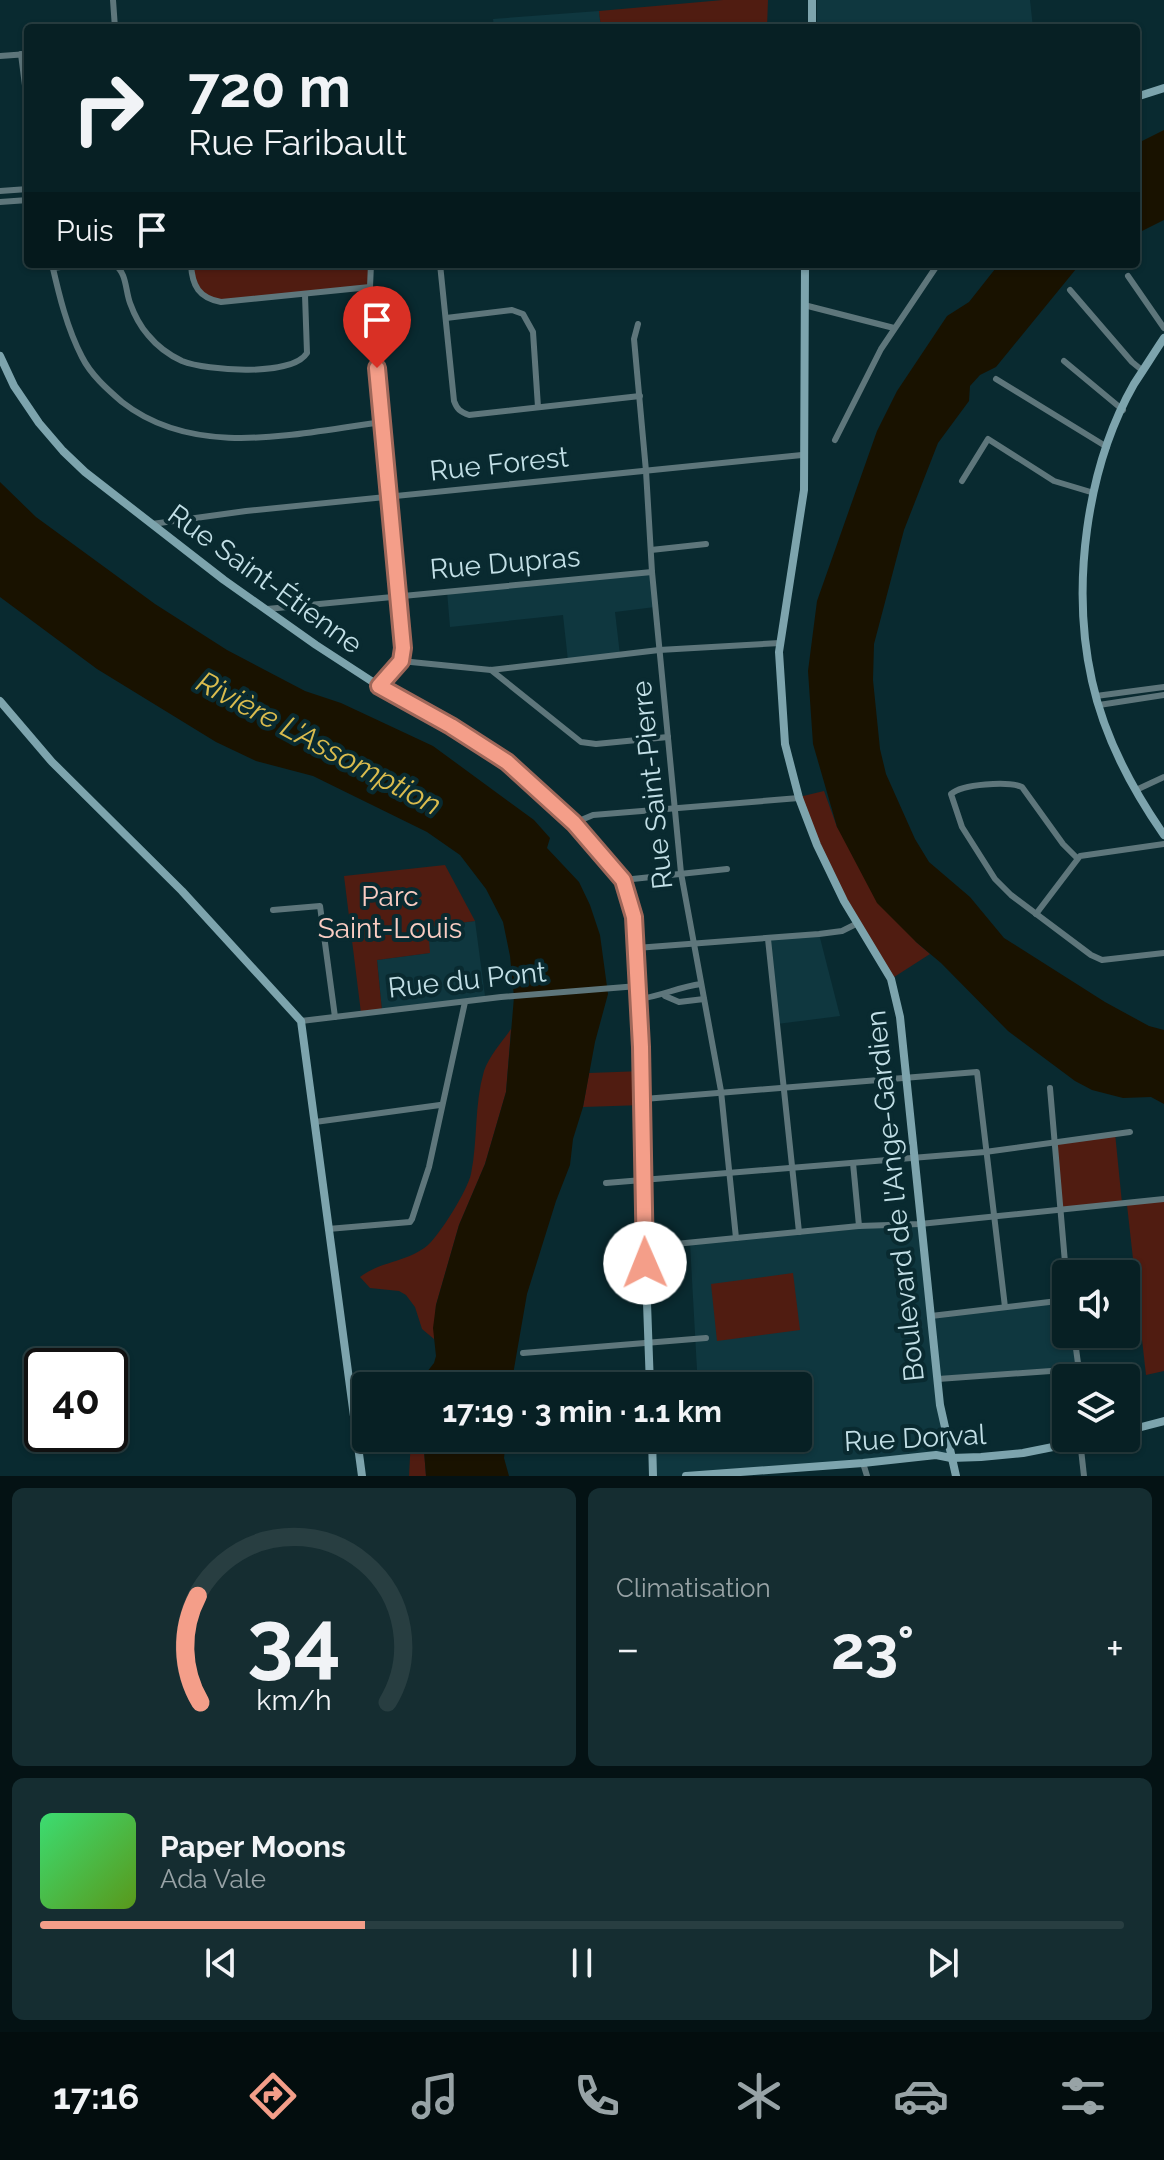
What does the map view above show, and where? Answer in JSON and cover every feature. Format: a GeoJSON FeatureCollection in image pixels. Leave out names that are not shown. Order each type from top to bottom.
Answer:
{"type":"FeatureCollection","features":[{"type":"Feature","properties":{"kind":"street"},"geometry":{"type":"LineString","coordinates":[[113,0],[115,24]]}},
{"type":"Feature","properties":{"kind":"street"},"geometry":{"type":"LineString","coordinates":[[812,0],[812,24]]}},
{"type":"Feature","properties":{"kind":"street"},"geometry":{"type":"LineString","coordinates":[[0,56],[24,54]]}},
{"type":"Feature","properties":{"kind":"street"},"geometry":{"type":"LineString","coordinates":[[1140,96],[1164,88]]}},
{"type":"Feature","properties":{"kind":"street"},"geometry":{"type":"LineString","coordinates":[[0,191],[24,189]]}},
{"type":"Feature","properties":{"kind":"street"},"geometry":{"type":"LineString","coordinates":[[0,202],[24,200]]}},
{"type":"Feature","properties":{"kind":"street"},"geometry":{"type":"LineString","coordinates":[[53,268],[73,338],[88,367],[129,407],[164,426],[206,436],[237,438],[382,422]]}},
{"type":"Feature","properties":{"kind":"street"},"geometry":{"type":"LineString","coordinates":[[118,268],[123,273],[135,314],[155,344],[180,360],[212,369],[298,364],[307,353],[305,295]]}},
{"type":"Feature","properties":{"kind":"street"},"geometry":{"type":"LineString","coordinates":[[191,268],[197,290],[217,302],[370,287]]}},
{"type":"Feature","properties":{"kind":"street"},"geometry":{"type":"LineString","coordinates":[[371,268],[370,287],[403,648],[401,661],[379,686]]}},
{"type":"Feature","properties":{"kind":"street"},"geometry":{"type":"LineString","coordinates":[[440,268],[457,409],[469,415],[640,396]]}},
{"type":"Feature","properties":{"kind":"street","name":"Boulevard de l'Ange-Gardien"},"geometry":{"type":"LineString","coordinates":[[805,268],[804,490],[780,643],[785,744],[799,798],[817,845],[856,924],[891,979],[900,1017],[938,1379],[956,1476]]}},
{"type":"Feature","properties":{"kind":"street"},"geometry":{"type":"LineString","coordinates":[[835,440],[894,328],[935,268]]}},
{"type":"Feature","properties":{"kind":"street"},"geometry":{"type":"LineString","coordinates":[[1128,276],[1164,328]]}},
{"type":"Feature","properties":{"kind":"street"},"geometry":{"type":"LineString","coordinates":[[1070,290],[1143,371]]}},
{"type":"Feature","properties":{"kind":"street"},"geometry":{"type":"LineString","coordinates":[[804,305],[894,328]]}},
{"type":"Feature","properties":{"kind":"street"},"geometry":{"type":"LineString","coordinates":[[446,318],[512,310],[523,314],[533,332],[538,407]]}},
{"type":"Feature","properties":{"kind":"street","name":"Rue Saint-Pierre"},"geometry":{"type":"LineString","coordinates":[[638,324],[634,339],[652,572],[681,873],[721,1091],[736,1238]]}},
{"type":"Feature","properties":{"kind":"street"},"geometry":{"type":"LineString","coordinates":[[1164,338],[1143,371],[1107,447],[1094,493],[1083,587],[1088,657],[1111,741],[1164,835]]}},
{"type":"Feature","properties":{"kind":"street","name":"Rue Saint-Étienne"},"geometry":{"type":"LineString","coordinates":[[0,356],[28,408],[54,442],[85,472],[224,580],[379,686],[507,762],[574,823],[623,880],[634,917],[639,999],[649,1372]]}},
{"type":"Feature","properties":{"kind":"street"},"geometry":{"type":"LineString","coordinates":[[1064,361],[1123,410]]}},
{"type":"Feature","properties":{"kind":"street"},"geometry":{"type":"LineString","coordinates":[[996,379],[1107,447]]}},
{"type":"Feature","properties":{"kind":"street"},"geometry":{"type":"LineString","coordinates":[[962,481],[988,439],[1054,481],[1094,493]]}},
{"type":"Feature","properties":{"kind":"street","name":"Rue Forest"},"geometry":{"type":"LineString","coordinates":[[152,524],[246,511],[802,455]]}},
{"type":"Feature","properties":{"kind":"street"},"geometry":{"type":"LineString","coordinates":[[651,550],[706,544]]}},
{"type":"Feature","properties":{"kind":"street","name":"Rue Dupras"},"geometry":{"type":"LineString","coordinates":[[267,609],[652,572]]}},
{"type":"Feature","properties":{"kind":"street"},"geometry":{"type":"LineString","coordinates":[[401,661],[491,670],[659,650],[780,643]]}},
{"type":"Feature","properties":{"kind":"street"},"geometry":{"type":"LineString","coordinates":[[491,670],[581,742],[596,744],[668,737]]}},
{"type":"Feature","properties":{"kind":"street"},"geometry":{"type":"LineString","coordinates":[[1098,700],[1164,687]]}},
{"type":"Feature","properties":{"kind":"street"},"geometry":{"type":"LineString","coordinates":[[1098,700],[1164,695]]}},
{"type":"Feature","properties":{"kind":"street"},"geometry":{"type":"LineString","coordinates":[[0,701],[52,762],[182,891],[301,1021],[362,1476]]}},
{"type":"Feature","properties":{"kind":"street"},"geometry":{"type":"LineString","coordinates":[[1136,790],[1164,777]]}},
{"type":"Feature","properties":{"kind":"street"},"geometry":{"type":"LineString","coordinates":[[1077,858],[1063,844],[1022,787],[1005,784],[958,789],[951,794],[962,827],[995,879],[1036,914],[1095,958],[1102,960],[1164,953]]}},
{"type":"Feature","properties":{"kind":"street"},"geometry":{"type":"LineString","coordinates":[[574,823],[593,815],[799,798]]}},
{"type":"Feature","properties":{"kind":"street"},"geometry":{"type":"LineString","coordinates":[[1036,914],[1077,858],[1092,852],[1164,844]]}},
{"type":"Feature","properties":{"kind":"street"},"geometry":{"type":"LineString","coordinates":[[623,880],[727,869]]}},
{"type":"Feature","properties":{"kind":"street"},"geometry":{"type":"LineString","coordinates":[[273,910],[320,906],[335,1017]]}},
{"type":"Feature","properties":{"kind":"street"},"geometry":{"type":"LineString","coordinates":[[636,948],[842,931],[856,924]]}},
{"type":"Feature","properties":{"kind":"street"},"geometry":{"type":"LineString","coordinates":[[768,939],[799,1232]]}},
{"type":"Feature","properties":{"kind":"street"},"geometry":{"type":"LineString","coordinates":[[639,999],[665,996],[679,987],[701,984]]}},
{"type":"Feature","properties":{"kind":"street","name":"Rue du Pont"},"geometry":{"type":"LineString","coordinates":[[301,1021],[501,997],[638,986]]}},
{"type":"Feature","properties":{"kind":"street"},"geometry":{"type":"LineString","coordinates":[[665,996],[679,1002],[704,999]]}},
{"type":"Feature","properties":{"kind":"street"},"geometry":{"type":"LineString","coordinates":[[328,1229],[410,1222],[429,1167],[440,1105],[465,1002]]}},
{"type":"Feature","properties":{"kind":"street"},"geometry":{"type":"LineString","coordinates":[[644,1099],[977,1072],[1005,1307]]}},
{"type":"Feature","properties":{"kind":"street"},"geometry":{"type":"LineString","coordinates":[[1050,1088],[1065,1260]]}},
{"type":"Feature","properties":{"kind":"street"},"geometry":{"type":"LineString","coordinates":[[315,1122],[440,1105]]}},
{"type":"Feature","properties":{"kind":"street"},"geometry":{"type":"LineString","coordinates":[[606,1183],[985,1152],[1130,1132]]}},
{"type":"Feature","properties":{"kind":"street"},"geometry":{"type":"LineString","coordinates":[[853,1163],[859,1226]]}},
{"type":"Feature","properties":{"kind":"street"},"geometry":{"type":"LineString","coordinates":[[645,1247],[859,1226],[920,1224],[1164,1199]]}},
{"type":"Feature","properties":{"kind":"street"},"geometry":{"type":"LineString","coordinates":[[931,1316],[1052,1302]]}},
{"type":"Feature","properties":{"kind":"street"},"geometry":{"type":"LineString","coordinates":[[523,1353],[706,1338]]}},
{"type":"Feature","properties":{"kind":"street"},"geometry":{"type":"LineString","coordinates":[[938,1379],[1052,1371]]}},
{"type":"Feature","properties":{"kind":"street"},"geometry":{"type":"LineString","coordinates":[[1140,1427],[1164,1421]]}},
{"type":"Feature","properties":{"kind":"street","name":"Rue Dorval"},"geometry":{"type":"LineString","coordinates":[[686,1476],[757,1473],[936,1455],[951,1458],[1023,1453],[1052,1446]]}},
{"type":"Feature","properties":{"kind":"street"},"geometry":{"type":"LineString","coordinates":[[652,1452],[653,1476]]}},
{"type":"Feature","properties":{"kind":"street"},"geometry":{"type":"LineString","coordinates":[[1081,1452],[1084,1476]]}},
{"type":"Feature","properties":{"kind":"street"},"geometry":{"type":"LineString","coordinates":[[863,1463],[867,1476]]}},
{"type":"Feature","properties":{"kind":"shaded area"},"geometry":{"type":"Polygon","coordinates":[[[817,0],[1030,0],[1033,24],[817,24],[817,0]]]}},
{"type":"Feature","properties":{"kind":"shaded area"},"geometry":{"type":"Polygon","coordinates":[[[599,11],[601,24],[494,24],[493,19],[599,11]]]}},
{"type":"Feature","properties":{"kind":"shaded area"},"geometry":{"type":"Polygon","coordinates":[[[652,572],[655,607],[615,612],[620,655],[568,661],[563,615],[450,627],[447,591],[652,572]]]}},
{"type":"Feature","properties":{"kind":"shaded area"},"geometry":{"type":"Polygon","coordinates":[[[475,921],[485,996],[465,1002],[382,1011],[377,960],[429,953],[428,927],[475,921]]]}},
{"type":"Feature","properties":{"kind":"shaded area"},"geometry":{"type":"Polygon","coordinates":[[[819,934],[840,1016],[777,1024],[768,939],[819,934]]]}},
{"type":"Feature","properties":{"kind":"shaded area"},"geometry":{"type":"Polygon","coordinates":[[[920,1224],[931,1316],[1052,1302],[1052,1348],[1076,1348],[1078,1364],[1052,1364],[1052,1371],[938,1379],[951,1458],[936,1455],[653,1476],[652,1452],[812,1452],[812,1372],[649,1372],[697,1370],[690,1243],[920,1224]]]}},
{"type":"Feature","properties":{"kind":"green space"},"geometry":{"type":"Polygon","coordinates":[[[723,0],[768,0],[767,24],[601,24],[599,11],[723,0]]]}},
{"type":"Feature","properties":{"kind":"green space"},"geometry":{"type":"Polygon","coordinates":[[[192,268],[371,268],[370,287],[221,302],[199,293],[192,268]]]}},
{"type":"Feature","properties":{"kind":"green space"},"geometry":{"type":"Polygon","coordinates":[[[824,791],[837,827],[916,942],[930,954],[891,979],[856,924],[799,797],[824,791]]]}},
{"type":"Feature","properties":{"kind":"green space","name":"Parc Saint-Louis"},"geometry":{"type":"Polygon","coordinates":[[[445,865],[475,921],[428,927],[430,953],[377,960],[382,1011],[361,1013],[344,876],[445,865]]]}},
{"type":"Feature","properties":{"kind":"green space"},"geometry":{"type":"Polygon","coordinates":[[[511,1029],[506,1092],[485,1164],[459,1225],[436,1305],[434,1339],[422,1329],[415,1307],[406,1295],[399,1291],[370,1288],[360,1277],[423,1249],[454,1210],[471,1174],[484,1071],[511,1029]]]}},
{"type":"Feature","properties":{"kind":"green space"},"geometry":{"type":"Polygon","coordinates":[[[643,1071],[644,1105],[583,1107],[589,1073],[643,1071]]]}},
{"type":"Feature","properties":{"kind":"green space"},"geometry":{"type":"Polygon","coordinates":[[[1115,1133],[1122,1203],[1060,1209],[1053,1144],[1115,1133]]]}},
{"type":"Feature","properties":{"kind":"green space"},"geometry":{"type":"Polygon","coordinates":[[[1164,1201],[1164,1371],[1146,1375],[1140,1321],[1140,1260],[1133,1260],[1127,1205],[1164,1201]]]}},
{"type":"Feature","properties":{"kind":"green space"},"geometry":{"type":"Polygon","coordinates":[[[793,1273],[800,1330],[717,1341],[711,1284],[793,1273]]]}},
{"type":"Feature","properties":{"kind":"green space"},"geometry":{"type":"Polygon","coordinates":[[[410,1452],[424,1452],[426,1476],[409,1476],[410,1452]]]}},
{"type":"Feature","properties":{"kind":"water"},"geometry":{"type":"Polygon","coordinates":[[[1164,130],[1164,220],[1140,232],[1140,142],[1164,130]]]}},
{"type":"Feature","properties":{"kind":"water"},"geometry":{"type":"Polygon","coordinates":[[[996,268],[1078,268],[996,367],[980,375],[970,386],[969,401],[938,443],[904,530],[874,644],[873,680],[880,749],[886,774],[915,839],[929,862],[970,897],[1004,938],[1105,1002],[1149,1026],[1164,1030],[1164,1104],[1151,1097],[1123,1098],[1092,1090],[1075,1081],[1008,1031],[877,903],[837,827],[813,744],[808,671],[817,601],[877,431],[897,391],[947,316],[969,302],[996,268]]]}},
{"type":"Feature","properties":{"kind":"water","name":"Rivière L'Assomption"},"geometry":{"type":"Polygon","coordinates":[[[0,482],[36,517],[155,604],[227,650],[305,691],[341,703],[433,746],[534,820],[550,838],[547,848],[579,882],[590,905],[600,935],[608,994],[573,1139],[570,1165],[527,1294],[513,1372],[427,1372],[436,1356],[433,1328],[436,1305],[459,1225],[485,1164],[506,1092],[514,997],[510,956],[503,922],[486,889],[460,855],[427,832],[313,776],[256,761],[216,742],[97,669],[0,597],[0,482]]]}},
{"type":"Feature","properties":{"kind":"water"},"geometry":{"type":"Polygon","coordinates":[[[424,1452],[505,1452],[509,1476],[426,1476],[424,1452]]]}},
{"type":"Feature","properties":{"kind":"route"},"geometry":{"type":"LineString","coordinates":[[377,368],[403,648],[401,661],[379,686],[507,762],[574,823],[623,880],[629,898],[634,917],[644,1099],[645,1263]]}}]}
